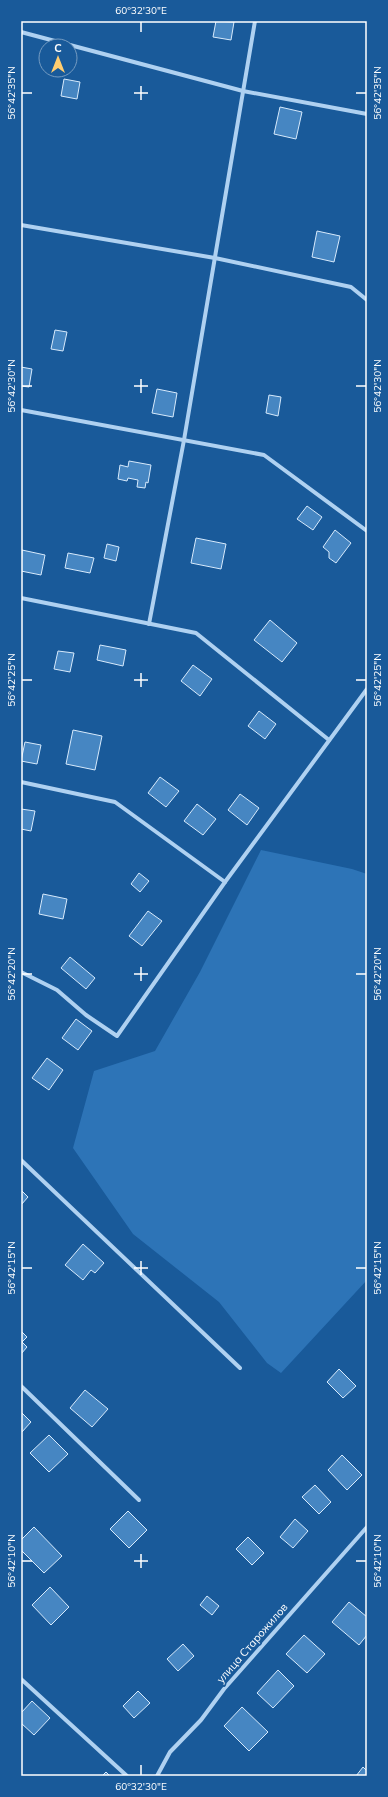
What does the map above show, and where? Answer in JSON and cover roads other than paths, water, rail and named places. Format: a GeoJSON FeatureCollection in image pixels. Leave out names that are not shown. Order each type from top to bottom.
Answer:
{"type":"FeatureCollection","features":[{"type":"Feature","properties":{"kind":"street"},"geometry":{"type":"LineString","coordinates":[[149,624],[184,440],[255,21]]}},
{"type":"Feature","properties":{"kind":"street"},"geometry":{"type":"LineString","coordinates":[[21,32],[243,91],[367,114]]}},
{"type":"Feature","properties":{"kind":"street"},"geometry":{"type":"LineString","coordinates":[[21,225],[214,258],[352,287],[367,300]]}},
{"type":"Feature","properties":{"kind":"street"},"geometry":{"type":"LineString","coordinates":[[21,410],[264,455],[367,531]]}},
{"type":"Feature","properties":{"kind":"street"},"geometry":{"type":"LineString","coordinates":[[21,598],[196,633],[329,740]]}},
{"type":"Feature","properties":{"kind":"street"},"geometry":{"type":"LineString","coordinates":[[21,972],[57,990],[86,1015],[117,1036],[225,882],[367,689]]}},
{"type":"Feature","properties":{"kind":"street"},"geometry":{"type":"LineString","coordinates":[[21,782],[114,802],[225,882]]}},
{"type":"Feature","properties":{"kind":"street"},"geometry":{"type":"LineString","coordinates":[[21,1160],[240,1368]]}},
{"type":"Feature","properties":{"kind":"street"},"geometry":{"type":"LineString","coordinates":[[21,1386],[139,1500]]}},
{"type":"Feature","properties":{"kind":"street","name":"улица Старожилов"},"geometry":{"type":"LineString","coordinates":[[157,1776],[170,1752],[201,1720],[224,1689],[367,1527]]}},
{"type":"Feature","properties":{"kind":"street"},"geometry":{"type":"LineString","coordinates":[[21,1681],[127,1776]]}}]}
